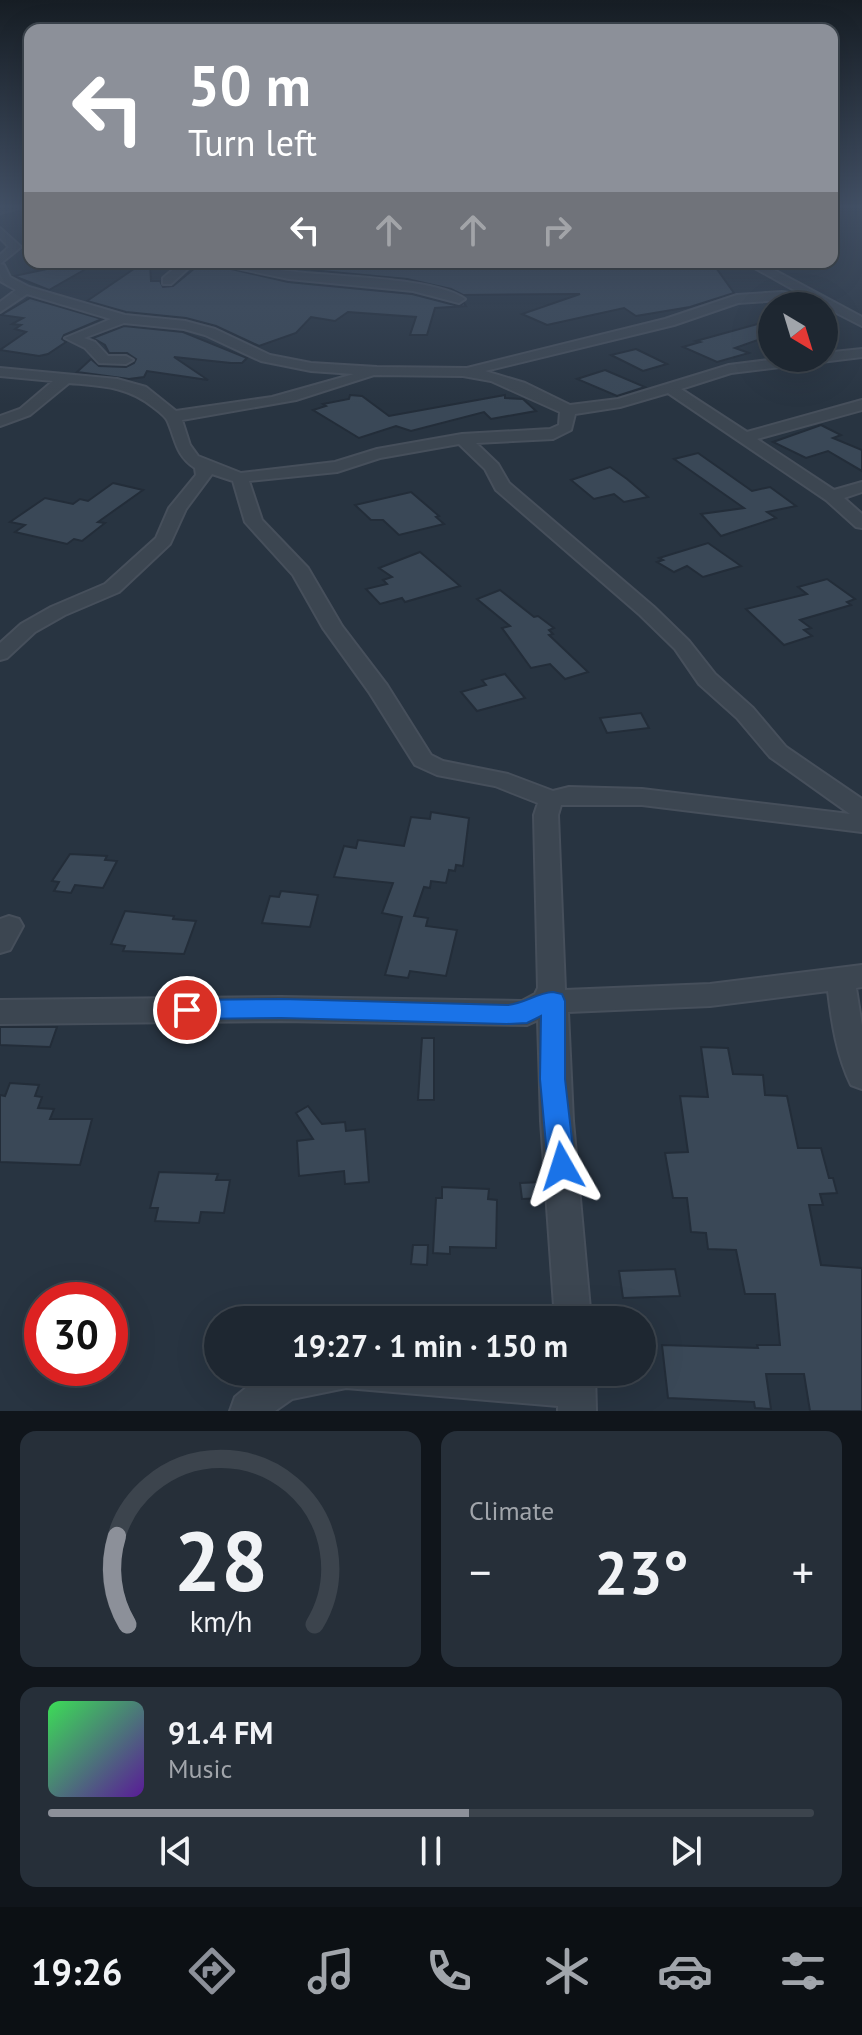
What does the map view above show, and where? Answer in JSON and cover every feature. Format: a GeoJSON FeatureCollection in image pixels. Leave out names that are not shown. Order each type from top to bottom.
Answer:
{"type":"FeatureCollection","features":[{"type":"Feature","properties":{"kind":"street"},"geometry":{"type":"LineString","coordinates":[[2,273],[5,279],[25,290],[124,319],[185,325],[210,332],[277,361],[377,371],[463,372],[520,386],[568,410],[620,403],[729,369],[758,366]]}},
{"type":"Feature","properties":{"kind":"street"},"geometry":{"type":"LineString","coordinates":[[167,281],[176,273]]}},
{"type":"Feature","properties":{"kind":"street"},"geometry":{"type":"LineString","coordinates":[[281,273],[413,287],[459,299]]}},
{"type":"Feature","properties":{"kind":"street"},"geometry":{"type":"LineString","coordinates":[[772,273],[805,292]]}},
{"type":"Feature","properties":{"kind":"street"},"geometry":{"type":"LineString","coordinates":[[0,308],[25,290]]}},
{"type":"Feature","properties":{"kind":"street"},"geometry":{"type":"LineString","coordinates":[[463,372],[669,322],[737,299],[758,298]]}},
{"type":"Feature","properties":{"kind":"street"},"geometry":{"type":"LineString","coordinates":[[838,311],[862,322]]}},
{"type":"Feature","properties":{"kind":"street"},"geometry":{"type":"LineString","coordinates":[[124,319],[72,338],[90,345],[94,355],[100,358],[126,360]]}},
{"type":"Feature","properties":{"kind":"street"},"geometry":{"type":"LineString","coordinates":[[838,356],[862,353]]}},
{"type":"Feature","properties":{"kind":"street"},"geometry":{"type":"LineString","coordinates":[[173,416],[300,396],[377,371]]}},
{"type":"Feature","properties":{"kind":"street"},"geometry":{"type":"LineString","coordinates":[[0,372],[130,385],[152,396],[173,416],[186,452],[203,466],[240,478],[337,467],[377,454],[462,439],[553,434],[566,427],[568,410]]}},
{"type":"Feature","properties":{"kind":"street"},"geometry":{"type":"LineString","coordinates":[[0,421],[25,412],[65,379]]}},
{"type":"Feature","properties":{"kind":"street"},"geometry":{"type":"LineString","coordinates":[[669,387],[832,496],[862,523]]}},
{"type":"Feature","properties":{"kind":"street"},"geometry":{"type":"LineString","coordinates":[[742,438],[862,405]]}},
{"type":"Feature","properties":{"kind":"street"},"geometry":{"type":"LineString","coordinates":[[462,439],[492,467],[502,486],[682,645],[707,679],[745,713],[778,752],[862,811]]}},
{"type":"Feature","properties":{"kind":"street"},"geometry":{"type":"LineString","coordinates":[[0,654],[38,622],[112,588],[148,555],[164,540],[178,508],[204,475],[203,466]]}},
{"type":"Feature","properties":{"kind":"street"},"geometry":{"type":"LineString","coordinates":[[240,478],[254,522],[301,572],[333,628],[379,690],[423,760],[437,767],[500,779],[551,799],[569,795],[642,797],[862,824]]}},
{"type":"Feature","properties":{"kind":"street"},"geometry":{"type":"LineString","coordinates":[[832,496],[862,487]]}},
{"type":"Feature","properties":{"kind":"street"},"geometry":{"type":"LineString","coordinates":[[551,799],[546,815],[552,1079],[565,1194],[572,1306]]}},
{"type":"Feature","properties":{"kind":"street"},"geometry":{"type":"LineString","coordinates":[[0,1012],[281,1009],[507,1015],[527,1013],[549,1001],[710,995],[855,974],[849,1037],[862,1076]]}},
{"type":"Feature","properties":{"kind":"street"},"geometry":{"type":"LineString","coordinates":[[249,1411],[264,1392],[276,1386]]}},
{"type":"Feature","properties":{"kind":"street"},"geometry":{"type":"LineString","coordinates":[[519,1386],[577,1390]]}},
{"type":"Feature","properties":{"kind":"building"},"geometry":{"type":"Polygon","coordinates":[[[29,273],[79,273],[49,290],[14,276],[29,273]]]}},
{"type":"Feature","properties":{"kind":"building"},"geometry":{"type":"Polygon","coordinates":[[[128,273],[151,273],[151,281],[160,281],[163,287],[173,286],[189,273],[248,273],[288,282],[412,294],[458,306],[464,303],[466,306],[435,308],[427,335],[410,335],[416,317],[348,312],[335,321],[311,317],[296,333],[259,346],[216,326],[186,318],[126,312],[87,301],[128,273]]]}},
{"type":"Feature","properties":{"kind":"building"},"geometry":{"type":"Polygon","coordinates":[[[341,273],[720,273],[734,293],[690,307],[636,316],[624,308],[547,325],[522,314],[580,294],[463,295],[451,289],[407,279],[341,273]]]}},
{"type":"Feature","properties":{"kind":"building"},"geometry":{"type":"Polygon","coordinates":[[[30,298],[102,319],[64,335],[62,339],[66,342],[48,354],[39,356],[0,350],[26,332],[15,329],[21,325],[12,324],[23,318],[1,315],[30,298]]]}},
{"type":"Feature","properties":{"kind":"building"},"geometry":{"type":"Polygon","coordinates":[[[758,324],[758,340],[735,348],[749,353],[717,362],[683,347],[700,342],[696,341],[758,324]]]}},
{"type":"Feature","properties":{"kind":"building"},"geometry":{"type":"Polygon","coordinates":[[[124,326],[183,332],[247,358],[242,363],[231,363],[174,357],[208,380],[147,371],[144,377],[129,379],[77,372],[91,359],[99,366],[126,367],[134,363],[136,359],[127,353],[109,353],[105,345],[93,338],[124,326]]]}},
{"type":"Feature","properties":{"kind":"building"},"geometry":{"type":"Polygon","coordinates":[[[636,349],[667,364],[643,371],[611,355],[636,349]]]}},
{"type":"Feature","properties":{"kind":"building"},"geometry":{"type":"Polygon","coordinates":[[[605,370],[645,387],[617,396],[577,379],[605,370]]]}},
{"type":"Feature","properties":{"kind":"building"},"geometry":{"type":"Polygon","coordinates":[[[350,395],[362,396],[389,416],[505,395],[505,398],[523,399],[536,411],[491,419],[484,412],[411,431],[396,426],[359,438],[313,410],[326,406],[323,404],[349,399],[350,395]]]}},
{"type":"Feature","properties":{"kind":"building"},"geometry":{"type":"Polygon","coordinates":[[[821,425],[841,435],[833,438],[862,450],[862,471],[828,451],[806,458],[773,442],[821,425]]]}},
{"type":"Feature","properties":{"kind":"building"},"geometry":{"type":"Polygon","coordinates":[[[698,453],[752,491],[770,487],[796,506],[767,512],[776,518],[721,536],[701,514],[744,508],[674,459],[698,453]]]}},
{"type":"Feature","properties":{"kind":"building"},"geometry":{"type":"Polygon","coordinates":[[[610,467],[648,497],[624,502],[614,494],[594,499],[571,480],[610,467]]]}},
{"type":"Feature","properties":{"kind":"building"},"geometry":{"type":"Polygon","coordinates":[[[113,483],[143,490],[98,522],[105,523],[82,541],[74,539],[67,544],[15,532],[25,525],[10,522],[45,498],[73,504],[80,499],[88,501],[113,483]]]}},
{"type":"Feature","properties":{"kind":"building"},"geometry":{"type":"Polygon","coordinates":[[[411,492],[444,524],[399,535],[383,520],[371,520],[355,505],[411,492]]]}},
{"type":"Feature","properties":{"kind":"building"},"geometry":{"type":"Polygon","coordinates":[[[708,543],[741,566],[703,577],[687,566],[674,572],[657,562],[663,560],[659,558],[708,543]]]}},
{"type":"Feature","properties":{"kind":"building"},"geometry":{"type":"Polygon","coordinates":[[[420,552],[460,586],[405,602],[402,598],[380,604],[366,589],[387,584],[383,580],[392,577],[379,568],[420,552]]]}},
{"type":"Feature","properties":{"kind":"building"},"geometry":{"type":"Polygon","coordinates":[[[827,579],[855,599],[847,602],[851,605],[800,620],[811,628],[804,630],[812,636],[784,645],[746,609],[807,594],[798,587],[827,579]]]}},
{"type":"Feature","properties":{"kind":"building"},"geometry":{"type":"Polygon","coordinates":[[[500,590],[534,617],[538,616],[554,628],[549,630],[553,634],[549,635],[588,672],[565,679],[550,664],[531,668],[502,628],[510,626],[477,599],[500,590]]]}},
{"type":"Feature","properties":{"kind":"building"},"geometry":{"type":"Polygon","coordinates":[[[505,674],[525,698],[477,711],[461,692],[486,685],[482,680],[505,674]]]}},
{"type":"Feature","properties":{"kind":"building"},"geometry":{"type":"Polygon","coordinates":[[[641,713],[649,728],[607,733],[600,718],[641,713]]]}},
{"type":"Feature","properties":{"kind":"building"},"geometry":{"type":"Polygon","coordinates":[[[431,812],[469,818],[463,866],[456,865],[455,871],[449,870],[446,883],[431,881],[430,888],[424,887],[414,916],[428,918],[426,926],[457,930],[446,976],[410,971],[408,978],[385,975],[402,917],[382,913],[393,883],[334,877],[344,846],[356,848],[358,840],[404,846],[411,817],[430,819],[431,812]]]}},
{"type":"Feature","properties":{"kind":"building"},"geometry":{"type":"Polygon","coordinates":[[[70,854],[107,856],[105,860],[117,861],[103,888],[75,885],[71,893],[54,891],[59,882],[52,881],[70,854]]]}},
{"type":"Feature","properties":{"kind":"building"},"geometry":{"type":"Polygon","coordinates":[[[281,891],[318,895],[310,927],[262,923],[270,896],[279,897],[281,891]]]}},
{"type":"Feature","properties":{"kind":"building"},"geometry":{"type":"Polygon","coordinates":[[[125,911],[196,921],[184,954],[123,951],[125,946],[111,944],[125,911]]]}},
{"type":"Feature","properties":{"kind":"building"},"geometry":{"type":"Polygon","coordinates":[[[0,1027],[57,1027],[50,1047],[0,1045],[0,1027]]]}},
{"type":"Feature","properties":{"kind":"building"},"geometry":{"type":"Polygon","coordinates":[[[422,1038],[434,1038],[434,1100],[418,1100],[422,1038]]]}},
{"type":"Feature","properties":{"kind":"building"},"geometry":{"type":"Polygon","coordinates":[[[701,1047],[728,1048],[733,1074],[763,1075],[765,1095],[787,1096],[798,1148],[821,1148],[829,1178],[833,1178],[837,1193],[820,1194],[823,1205],[809,1205],[821,1265],[862,1268],[862,1411],[810,1411],[804,1374],[766,1374],[771,1409],[755,1408],[754,1402],[668,1398],[662,1345],[758,1348],[757,1345],[780,1345],[775,1294],[745,1294],[736,1250],[708,1249],[706,1233],[691,1232],[687,1198],[673,1198],[665,1153],[688,1152],[680,1096],[708,1097],[701,1047]]]}},
{"type":"Feature","properties":{"kind":"building"},"geometry":{"type":"Polygon","coordinates":[[[10,1083],[39,1085],[35,1096],[42,1097],[38,1108],[54,1109],[50,1119],[92,1119],[80,1165],[0,1162],[0,1095],[5,1096],[10,1083]]]}},
{"type":"Feature","properties":{"kind":"building"},"geometry":{"type":"Polygon","coordinates":[[[308,1106],[322,1124],[345,1122],[346,1131],[365,1129],[369,1182],[345,1184],[344,1171],[299,1176],[297,1141],[313,1139],[296,1113],[308,1106]]]}},
{"type":"Feature","properties":{"kind":"building"},"geometry":{"type":"Polygon","coordinates":[[[159,1172],[218,1174],[216,1180],[230,1180],[224,1213],[201,1212],[199,1223],[155,1221],[158,1208],[150,1208],[159,1172]]]}},
{"type":"Feature","properties":{"kind":"building"},"geometry":{"type":"Polygon","coordinates":[[[542,1182],[543,1198],[522,1199],[520,1183],[542,1182]]]}},
{"type":"Feature","properties":{"kind":"building"},"geometry":{"type":"Polygon","coordinates":[[[442,1187],[489,1189],[488,1199],[497,1200],[496,1248],[450,1247],[450,1254],[433,1253],[436,1198],[442,1198],[442,1187]]]}},
{"type":"Feature","properties":{"kind":"building"},"geometry":{"type":"Polygon","coordinates":[[[413,1245],[428,1245],[427,1265],[411,1264],[413,1245]]]}},
{"type":"Feature","properties":{"kind":"building"},"geometry":{"type":"Polygon","coordinates":[[[675,1269],[680,1296],[623,1298],[619,1271],[675,1269]]]}},
{"type":"Feature","properties":{"kind":"route"},"geometry":{"type":"LineString","coordinates":[[187,1010],[281,1009],[507,1015],[527,1013],[545,1002],[553,1001],[552,1079],[562,1166]]}}]}
